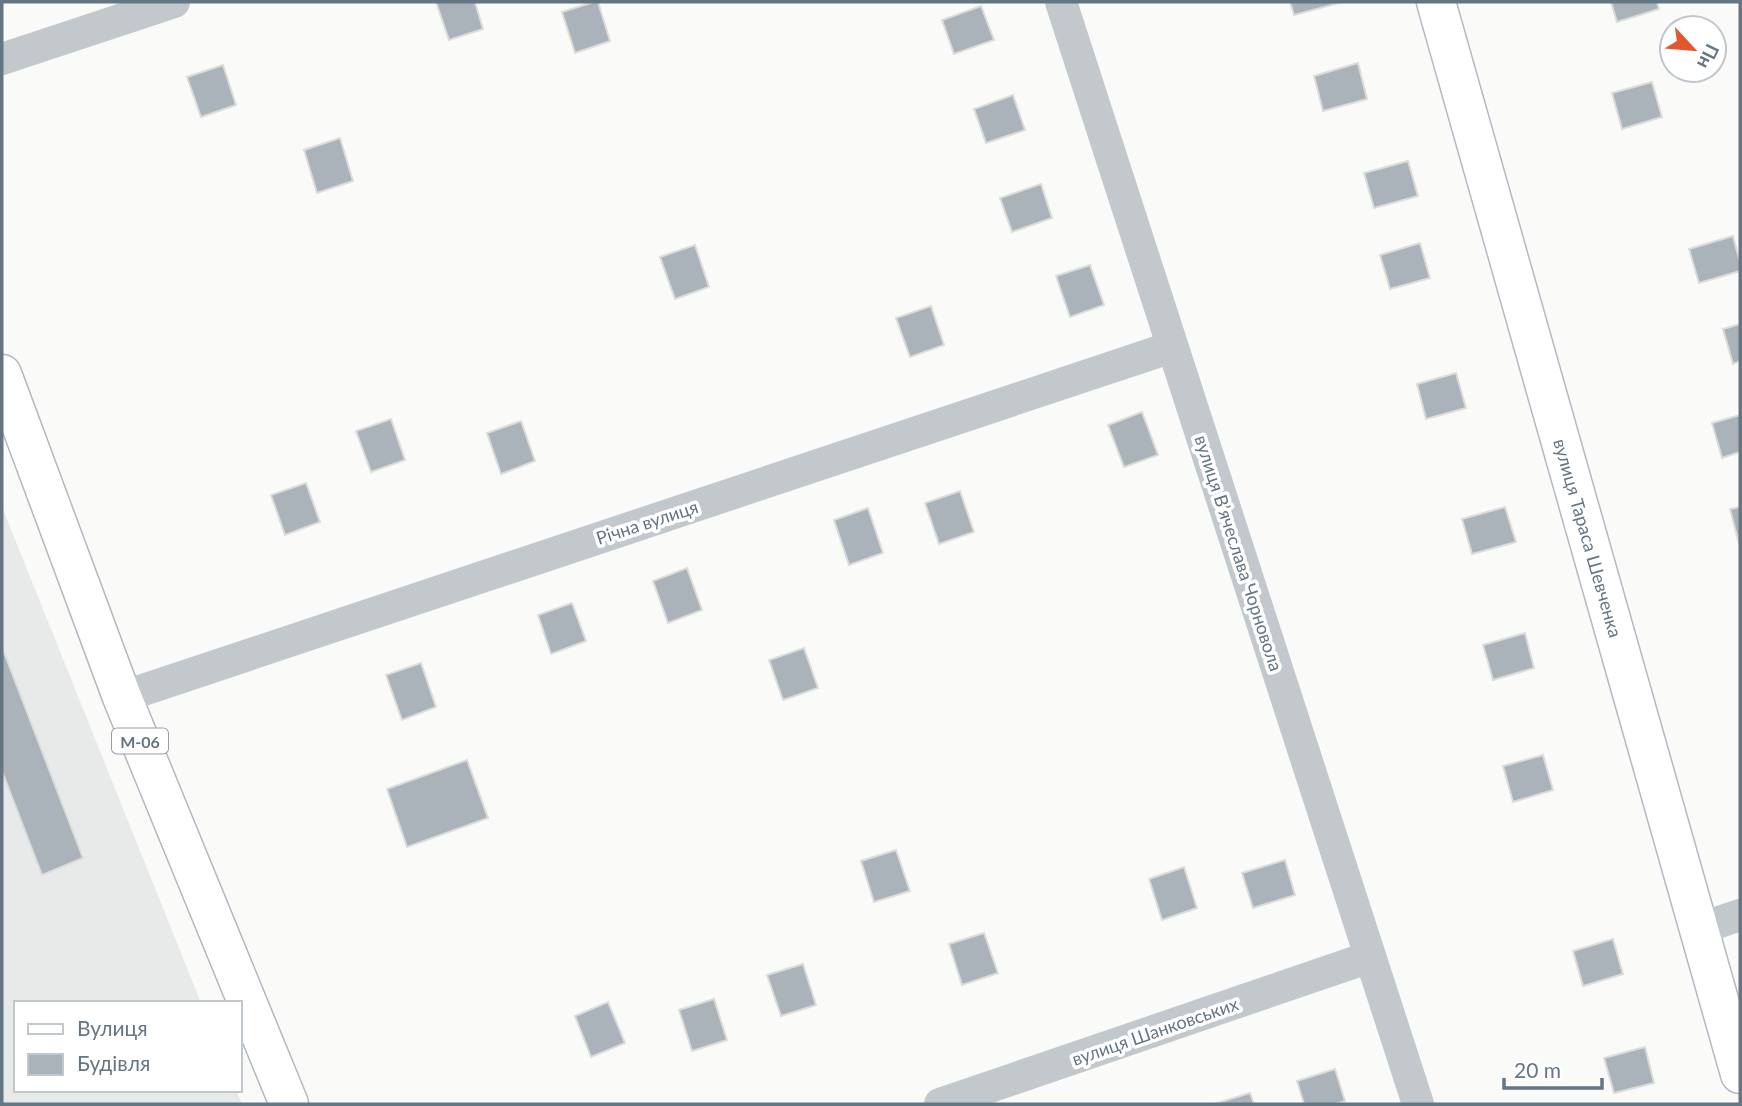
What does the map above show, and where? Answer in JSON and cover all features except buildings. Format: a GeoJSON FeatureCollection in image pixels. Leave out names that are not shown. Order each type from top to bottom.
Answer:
{"type":"FeatureCollection","features":[{"type":"Feature","properties":{"kind":"main road","name":"вулиця Тараса Шевченка"},"geometry":{"type":"LineString","coordinates":[[1436,2],[1740,1074]]}},
{"type":"Feature","properties":{"kind":"main road","name":"М-06"},"geometry":{"type":"LineString","coordinates":[[2,374],[122,697],[289,1104]]}},
{"type":"Feature","properties":{"kind":"street"},"geometry":{"type":"LineString","coordinates":[[2,59],[174,2]]}},
{"type":"Feature","properties":{"kind":"street","name":"вулиця Вʼячеслава Чорновола"},"geometry":{"type":"LineString","coordinates":[[1062,2],[1418,1104]]}},
{"type":"Feature","properties":{"kind":"street","name":"Річна вулиця"},"geometry":{"type":"LineString","coordinates":[[122,697],[1172,347]]}},
{"type":"Feature","properties":{"kind":"street"},"geometry":{"type":"LineString","coordinates":[[1699,929],[1740,915]]}},
{"type":"Feature","properties":{"kind":"street","name":"вулиця Шанковських"},"geometry":{"type":"LineString","coordinates":[[940,1104],[1370,957]]}},
{"type":"Feature","properties":{"kind":"shaded area"},"geometry":{"type":"Polygon","coordinates":[[[2,507],[200,1001],[14,1001],[14,1092],[237,1092],[242,1104],[2,1104],[2,507]]]}}]}
